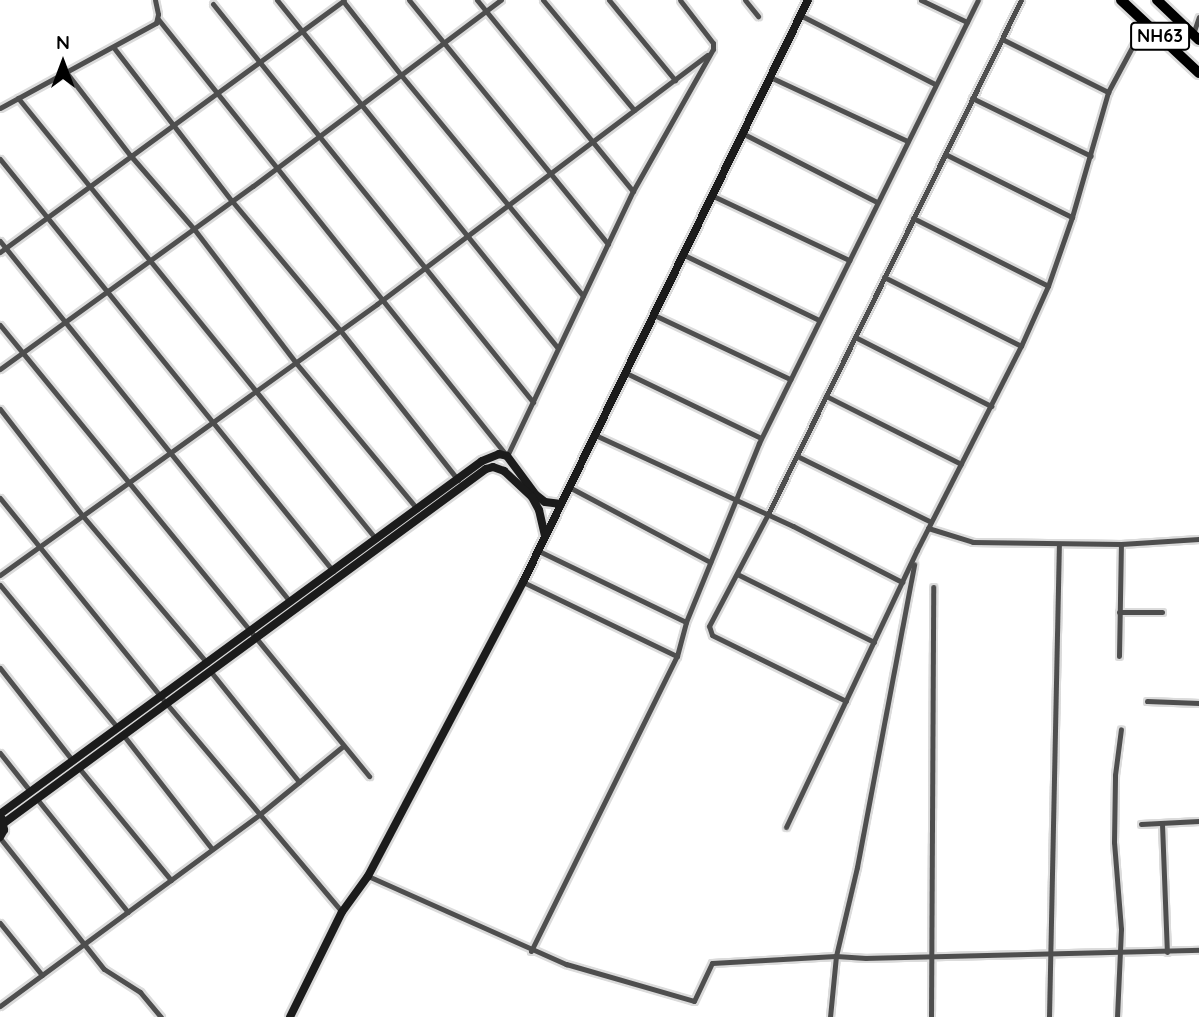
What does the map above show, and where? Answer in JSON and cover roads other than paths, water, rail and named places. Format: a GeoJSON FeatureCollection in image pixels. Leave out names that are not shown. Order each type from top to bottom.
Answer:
{"type":"FeatureCollection","features":[{"type":"Feature","properties":{"kind":"highway","name":"NH63"},"geometry":{"type":"LineString","coordinates":[[1121,0],[1199,73]]}},
{"type":"Feature","properties":{"kind":"highway","name":"NH63"},"geometry":{"type":"LineString","coordinates":[[1157,0],[1196,37]]}},
{"type":"Feature","properties":{"kind":"street"},"geometry":{"type":"LineString","coordinates":[[155,0],[158,19],[536,495],[545,502],[561,504]]}},
{"type":"Feature","properties":{"kind":"street"},"geometry":{"type":"LineString","coordinates":[[277,0],[558,348]]}},
{"type":"Feature","properties":{"kind":"street"},"geometry":{"type":"LineString","coordinates":[[3,250],[343,0],[401,75],[583,296]]}},
{"type":"Feature","properties":{"kind":"street"},"geometry":{"type":"LineString","coordinates":[[409,0],[608,244]]}},
{"type":"Feature","properties":{"kind":"street"},"geometry":{"type":"LineString","coordinates":[[477,0],[633,191]]}},
{"type":"Feature","properties":{"kind":"street"},"geometry":{"type":"LineString","coordinates":[[0,369],[276,169],[501,0]]}},
{"type":"Feature","properties":{"kind":"street"},"geometry":{"type":"LineString","coordinates":[[543,0],[634,110]]}},
{"type":"Feature","properties":{"kind":"street"},"geometry":{"type":"LineString","coordinates":[[610,0],[675,80]]}},
{"type":"Feature","properties":{"kind":"street"},"geometry":{"type":"LineString","coordinates":[[507,456],[633,191],[711,53],[713,43],[680,0]]}},
{"type":"Feature","properties":{"kind":"street"},"geometry":{"type":"LineString","coordinates":[[745,0],[758,16]]}},
{"type":"Feature","properties":{"kind":"street"},"geometry":{"type":"LineString","coordinates":[[290,1017],[342,912],[368,876],[539,551],[652,314],[808,0]]}},
{"type":"Feature","properties":{"kind":"street"},"geometry":{"type":"LineString","coordinates":[[921,0],[967,22]]}},
{"type":"Feature","properties":{"kind":"street"},"geometry":{"type":"LineString","coordinates":[[531,951],[677,656],[685,622],[761,438],[978,0]]}},
{"type":"Feature","properties":{"kind":"street"},"geometry":{"type":"LineString","coordinates":[[846,701],[712,635],[709,626],[797,456],[1021,0]]}},
{"type":"Feature","properties":{"kind":"street"},"geometry":{"type":"LineString","coordinates":[[213,4],[533,402]]}},
{"type":"Feature","properties":{"kind":"street"},"geometry":{"type":"LineString","coordinates":[[800,15],[935,85]]}},
{"type":"Feature","properties":{"kind":"street"},"geometry":{"type":"LineString","coordinates":[[1196,37],[1199,17]]}},
{"type":"Feature","properties":{"kind":"street"},"geometry":{"type":"LineString","coordinates":[[0,108],[114,48],[158,19]]}},
{"type":"Feature","properties":{"kind":"street"},"geometry":{"type":"LineString","coordinates":[[786,827],[917,551],[1021,346],[1048,285],[1072,217],[1108,92],[1145,23]]}},
{"type":"Feature","properties":{"kind":"street"},"geometry":{"type":"LineString","coordinates":[[1002,39],[1108,92]]}},
{"type":"Feature","properties":{"kind":"street"},"geometry":{"type":"LineString","coordinates":[[114,48],[232,201],[340,330],[458,480]]}},
{"type":"Feature","properties":{"kind":"street"},"geometry":{"type":"LineString","coordinates":[[0,575],[296,363],[711,53]]}},
{"type":"Feature","properties":{"kind":"street"},"geometry":{"type":"LineString","coordinates":[[66,72],[130,155],[194,229],[296,363],[418,509]]}},
{"type":"Feature","properties":{"kind":"street"},"geometry":{"type":"LineString","coordinates":[[769,77],[907,141]]}},
{"type":"Feature","properties":{"kind":"street"},"geometry":{"type":"LineString","coordinates":[[18,98],[376,539]]}},
{"type":"Feature","properties":{"kind":"street"},"geometry":{"type":"LineString","coordinates":[[972,98],[1091,156]]}},
{"type":"Feature","properties":{"kind":"street"},"geometry":{"type":"LineString","coordinates":[[742,133],[877,202]]}},
{"type":"Feature","properties":{"kind":"street"},"geometry":{"type":"LineString","coordinates":[[945,154],[1072,217]]}},
{"type":"Feature","properties":{"kind":"street"},"geometry":{"type":"LineString","coordinates":[[0,159],[333,570]]}},
{"type":"Feature","properties":{"kind":"street"},"geometry":{"type":"LineString","coordinates":[[711,195],[849,260]]}},
{"type":"Feature","properties":{"kind":"street"},"geometry":{"type":"LineString","coordinates":[[913,218],[1048,285]]}},
{"type":"Feature","properties":{"kind":"street"},"geometry":{"type":"LineString","coordinates":[[0,241],[3,250],[289,601]]}},
{"type":"Feature","properties":{"kind":"street"},"geometry":{"type":"LineString","coordinates":[[682,254],[819,320]]}},
{"type":"Feature","properties":{"kind":"street"},"geometry":{"type":"LineString","coordinates":[[884,277],[1021,346]]}},
{"type":"Feature","properties":{"kind":"street"},"geometry":{"type":"LineString","coordinates":[[652,314],[790,379]]}},
{"type":"Feature","properties":{"kind":"street"},"geometry":{"type":"LineString","coordinates":[[0,326],[369,776]]}},
{"type":"Feature","properties":{"kind":"street"},"geometry":{"type":"LineString","coordinates":[[855,337],[991,406]]}},
{"type":"Feature","properties":{"kind":"street"},"geometry":{"type":"LineString","coordinates":[[624,372],[761,438]]}},
{"type":"Feature","properties":{"kind":"street"},"geometry":{"type":"LineString","coordinates":[[826,396],[961,464]]}},
{"type":"Feature","properties":{"kind":"street"},"geometry":{"type":"LineString","coordinates":[[0,409],[82,515],[207,663]]}},
{"type":"Feature","properties":{"kind":"street"},"geometry":{"type":"LineString","coordinates":[[593,435],[768,514],[902,582]]}},
{"type":"Feature","properties":{"kind":"street"},"geometry":{"type":"LineString","coordinates":[[161,1017],[140,992],[104,969],[0,838],[1,818],[30,791],[458,480],[492,456],[507,456]]}},
{"type":"Feature","properties":{"kind":"street"},"geometry":{"type":"LineString","coordinates":[[797,456],[930,525],[973,542],[1059,545],[1199,539]]}},
{"type":"Feature","properties":{"kind":"street"},"geometry":{"type":"LineString","coordinates":[[1,818],[37,799],[168,705],[489,467],[504,471],[535,500],[545,537]]}},
{"type":"Feature","properties":{"kind":"street"},"geometry":{"type":"LineString","coordinates":[[569,487],[710,562]]}},
{"type":"Feature","properties":{"kind":"street"},"geometry":{"type":"LineString","coordinates":[[0,498],[161,697],[342,912]]}},
{"type":"Feature","properties":{"kind":"street"},"geometry":{"type":"LineString","coordinates":[[1119,656],[1121,544]]}},
{"type":"Feature","properties":{"kind":"street"},"geometry":{"type":"LineString","coordinates":[[1049,1017],[1059,545]]}},
{"type":"Feature","properties":{"kind":"street"},"geometry":{"type":"LineString","coordinates":[[539,551],[685,622]]}},
{"type":"Feature","properties":{"kind":"street"},"geometry":{"type":"LineString","coordinates":[[830,1017],[836,956],[857,867],[917,551]]}},
{"type":"Feature","properties":{"kind":"street"},"geometry":{"type":"LineString","coordinates":[[737,574],[874,642]]}},
{"type":"Feature","properties":{"kind":"street"},"geometry":{"type":"LineString","coordinates":[[523,582],[677,656]]}},
{"type":"Feature","properties":{"kind":"street"},"geometry":{"type":"LineString","coordinates":[[0,584],[118,728]]}},
{"type":"Feature","properties":{"kind":"street"},"geometry":{"type":"LineString","coordinates":[[932,1017],[933,587]]}},
{"type":"Feature","properties":{"kind":"street"},"geometry":{"type":"LineString","coordinates":[[1119,612],[1161,612]]}},
{"type":"Feature","properties":{"kind":"street"},"geometry":{"type":"LineString","coordinates":[[0,668],[73,761]]}},
{"type":"Feature","properties":{"kind":"street"},"geometry":{"type":"LineString","coordinates":[[211,672],[299,782]]}},
{"type":"Feature","properties":{"kind":"street"},"geometry":{"type":"LineString","coordinates":[[1147,701],[1199,703]]}},
{"type":"Feature","properties":{"kind":"street"},"geometry":{"type":"LineString","coordinates":[[1117,1017],[1120,951],[1114,842],[1115,775],[1121,729]]}},
{"type":"Feature","properties":{"kind":"street"},"geometry":{"type":"LineString","coordinates":[[124,736],[212,849]]}},
{"type":"Feature","properties":{"kind":"street"},"geometry":{"type":"LineString","coordinates":[[0,1006],[260,814],[343,746]]}},
{"type":"Feature","properties":{"kind":"street"},"geometry":{"type":"LineString","coordinates":[[0,754],[30,791]]}},
{"type":"Feature","properties":{"kind":"street"},"geometry":{"type":"LineString","coordinates":[[79,768],[171,880]]}},
{"type":"Feature","properties":{"kind":"street"},"geometry":{"type":"LineString","coordinates":[[37,799],[128,912]]}},
{"type":"Feature","properties":{"kind":"street"},"geometry":{"type":"LineString","coordinates":[[1141,824],[1199,821]]}},
{"type":"Feature","properties":{"kind":"street"},"geometry":{"type":"LineString","coordinates":[[1162,824],[1167,952]]}},
{"type":"Feature","properties":{"kind":"street"},"geometry":{"type":"LineString","coordinates":[[368,876],[531,951],[566,964],[694,1001],[712,963],[836,956],[866,958],[931,954],[1199,950]]}},
{"type":"Feature","properties":{"kind":"street"},"geometry":{"type":"LineString","coordinates":[[0,923],[42,975]]}}]}
